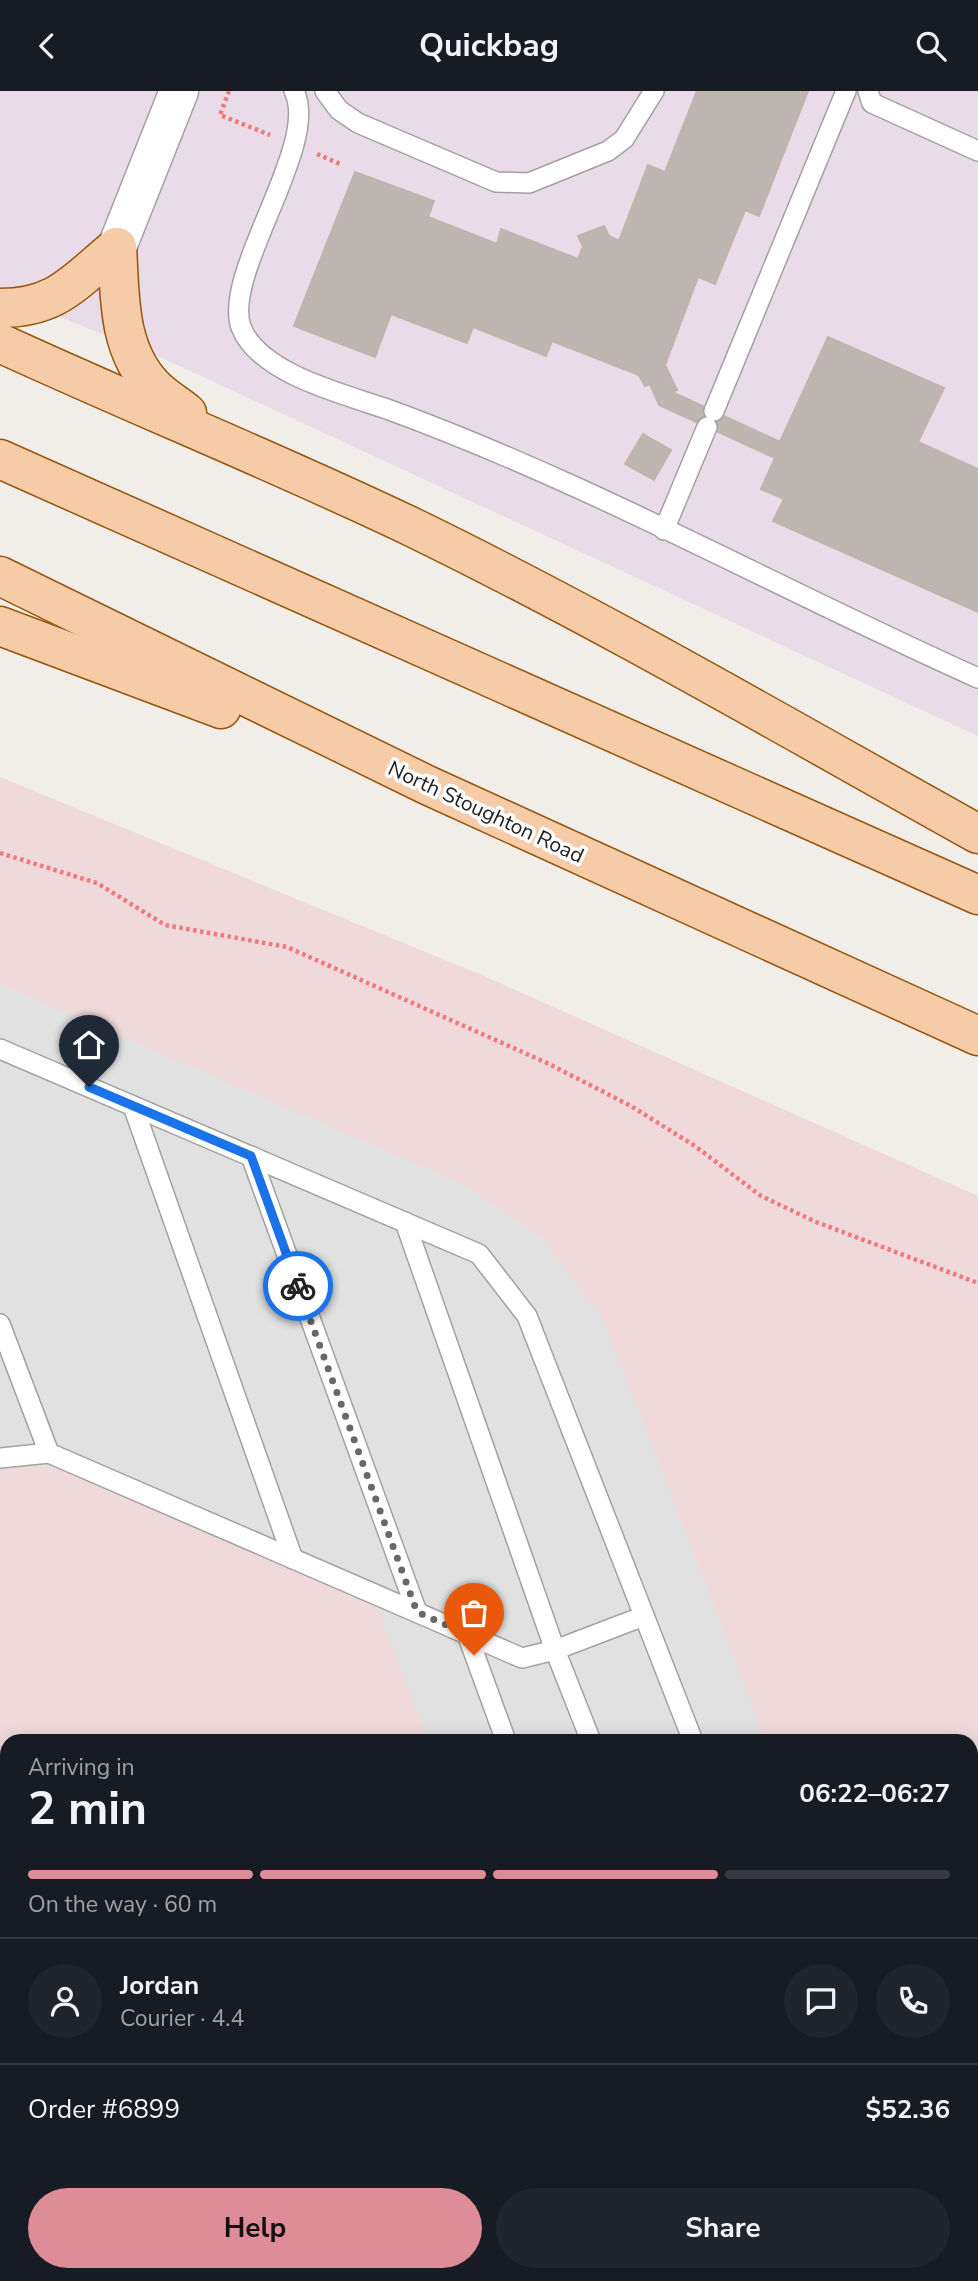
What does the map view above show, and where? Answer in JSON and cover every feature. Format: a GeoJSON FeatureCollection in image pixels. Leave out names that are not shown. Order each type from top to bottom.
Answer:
{"type":"FeatureCollection","features":[{"type":"Feature","properties":{"kind":"main road"},"geometry":{"type":"LineString","coordinates":[[0,308],[20,308],[52,300],[117,247]]}},
{"type":"Feature","properties":{"kind":"main road"},"geometry":{"type":"LineString","coordinates":[[117,247],[122,323],[133,358],[153,386],[187,412],[270,460]]}},
{"type":"Feature","properties":{"kind":"main road"},"geometry":{"type":"LineString","coordinates":[[0,343],[270,460],[415,529],[604,626],[978,834]]}},
{"type":"Feature","properties":{"kind":"main road"},"geometry":{"type":"LineString","coordinates":[[0,459],[978,895]]}},
{"type":"Feature","properties":{"kind":"main road","name":"North Stoughton Road"},"geometry":{"type":"LineString","coordinates":[[0,576],[427,785],[978,1036]]}},
{"type":"Feature","properties":{"kind":"main road"},"geometry":{"type":"LineString","coordinates":[[0,626],[427,785]]}},
{"type":"Feature","properties":{"kind":"street"},"geometry":{"type":"LineString","coordinates":[[117,247],[179,91]]}},
{"type":"Feature","properties":{"kind":"lane"},"geometry":{"type":"LineString","coordinates":[[325,91],[339,110],[358,123],[496,182],[509,184],[529,183],[608,151],[624,139],[654,91]]}},
{"type":"Feature","properties":{"kind":"lane"},"geometry":{"type":"LineString","coordinates":[[664,530],[846,91]]}},
{"type":"Feature","properties":{"kind":"lane"},"geometry":{"type":"LineString","coordinates":[[867,91],[872,103],[978,151]]}},
{"type":"Feature","properties":{"kind":"lane"},"geometry":{"type":"LineString","coordinates":[[302,93],[293,145],[241,291],[241,326],[261,355],[302,378],[450,433],[978,678]]}},
{"type":"Feature","properties":{"kind":"lane"},"geometry":{"type":"LineString","coordinates":[[0,1049],[479,1254],[527,1316],[690,1734]]}},
{"type":"Feature","properties":{"kind":"lane"},"geometry":{"type":"LineString","coordinates":[[133,1106],[293,1559]]}},
{"type":"Feature","properties":{"kind":"lane"},"geometry":{"type":"LineString","coordinates":[[251,1156],[417,1612]]}},
{"type":"Feature","properties":{"kind":"lane"},"geometry":{"type":"LineString","coordinates":[[405,1222],[555,1650],[588,1734]]}},
{"type":"Feature","properties":{"kind":"lane"},"geometry":{"type":"LineString","coordinates":[[0,1324],[49,1453]]}},
{"type":"Feature","properties":{"kind":"lane"},"geometry":{"type":"LineString","coordinates":[[0,1458],[49,1453],[522,1658],[555,1650],[644,1616]]}},
{"type":"Feature","properties":{"kind":"lane"},"geometry":{"type":"LineString","coordinates":[[467,1634],[503,1734]]}},
{"type":"Feature","properties":{"kind":"path"},"geometry":{"type":"LineString","coordinates":[[0,853],[97,883],[165,925],[287,947],[547,1063],[631,1106],[695,1146],[761,1196],[816,1222],[978,1283]]}},
{"type":"Feature","properties":{"kind":"shaded area"},"geometry":{"type":"Polygon","coordinates":[[[0,91],[978,91],[978,736],[162,358],[0,293],[0,91]]]}},
{"type":"Feature","properties":{"kind":"shaded area"},"geometry":{"type":"Polygon","coordinates":[[[0,777],[484,976],[978,1196],[978,1734],[0,1734],[0,777]]]}},
{"type":"Feature","properties":{"kind":"shaded area"},"geometry":{"type":"Polygon","coordinates":[[[0,984],[467,1186],[543,1239],[603,1319],[763,1734],[426,1734],[374,1601],[67,1468],[22,1466],[0,1471],[0,984]]]}},
{"type":"Feature","properties":{"kind":"building"},"geometry":{"type":"Polygon","coordinates":[[[697,91],[808,91],[759,216],[745,210],[715,284],[698,277],[665,365],[677,390],[672,392],[780,442],[828,337],[944,388],[918,442],[978,469],[978,612],[773,521],[784,499],[761,489],[775,458],[659,405],[650,384],[645,386],[639,375],[552,341],[546,356],[473,327],[467,343],[391,314],[375,357],[294,326],[355,172],[434,201],[428,217],[497,244],[501,229],[578,259],[583,246],[578,236],[604,226],[609,236],[619,241],[648,165],[665,172],[697,91]]]}},
{"type":"Feature","properties":{"kind":"building"},"geometry":{"type":"Polygon","coordinates":[[[643,434],[671,450],[654,480],[625,464],[643,434]]]}},
{"type":"Feature","properties":{"kind":"way so far"},"geometry":{"type":"LineString","coordinates":[[298,1286],[417,1612],[467,1634],[474,1655]]}},
{"type":"Feature","properties":{"kind":"route"},"geometry":{"type":"LineString","coordinates":[[89,1087],[251,1156],[298,1286]]}}]}
